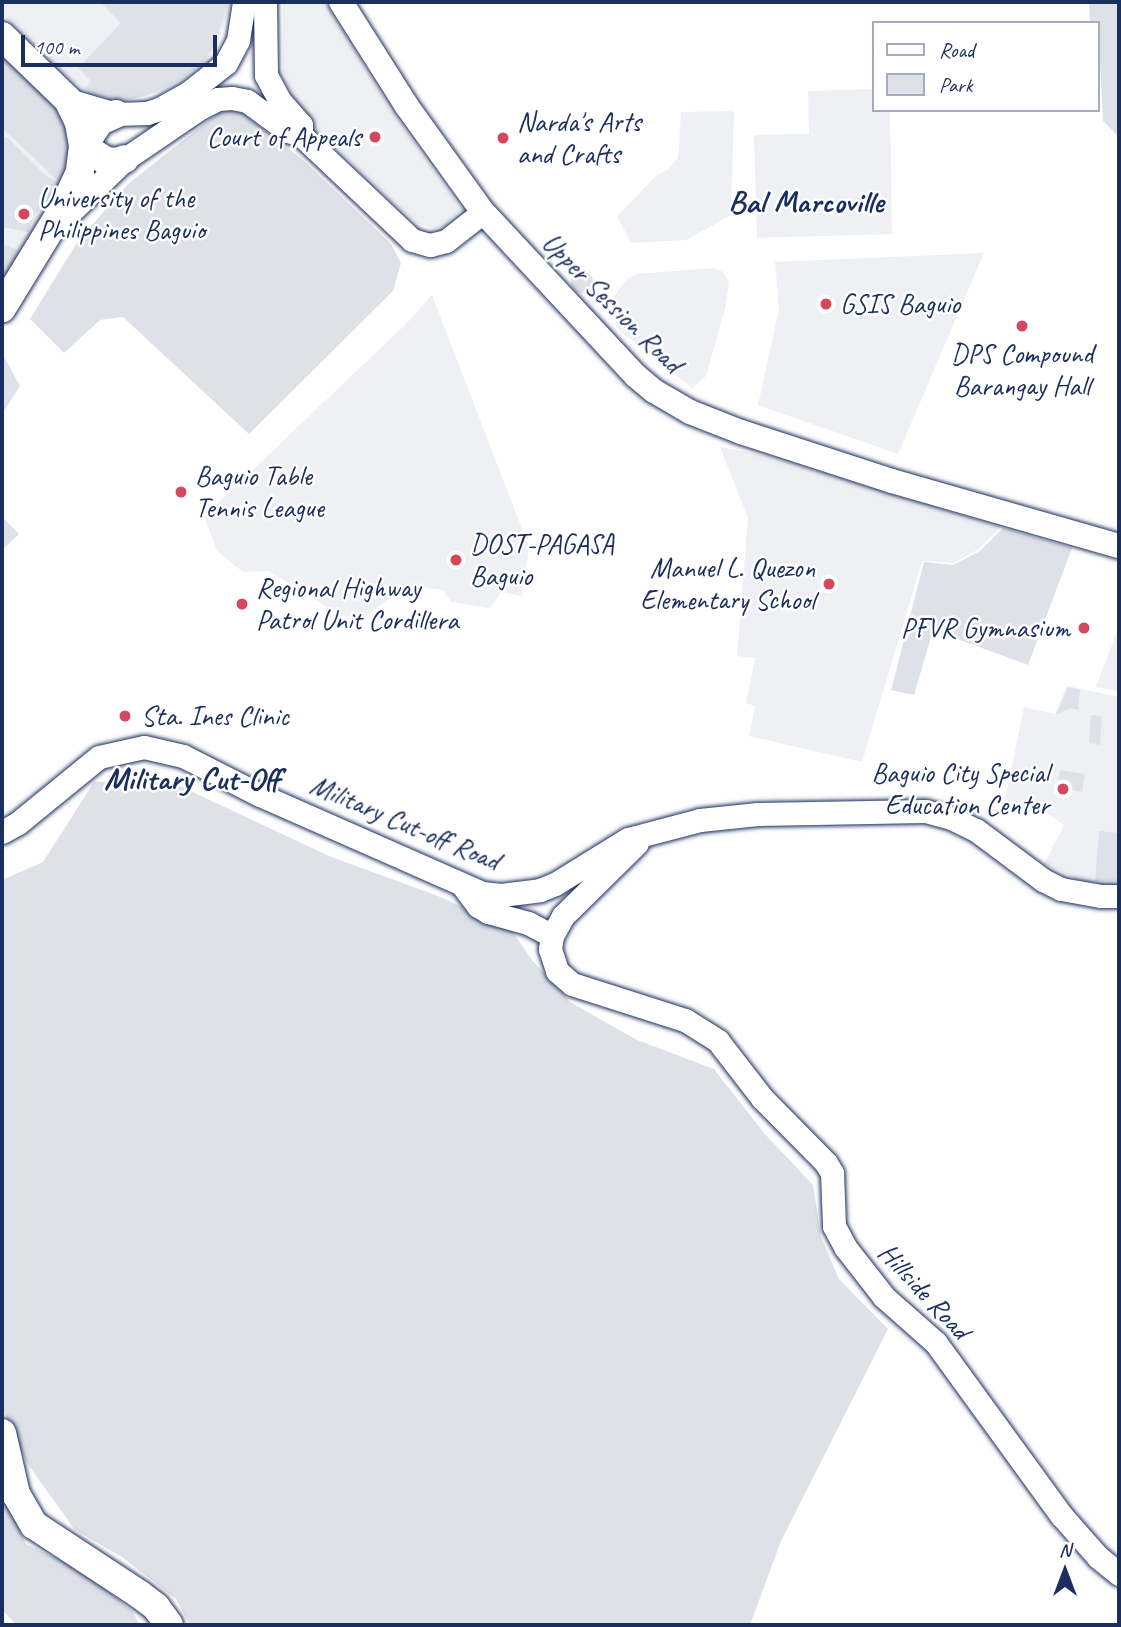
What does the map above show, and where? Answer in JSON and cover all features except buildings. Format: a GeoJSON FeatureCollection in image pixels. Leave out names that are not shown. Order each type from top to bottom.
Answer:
{"type":"FeatureCollection","features":[{"type":"Feature","properties":{"kind":"highway"},"geometry":{"type":"LineString","coordinates":[[2,36],[68,100],[79,123],[83,146],[79,172],[54,227],[2,308]]}},
{"type":"Feature","properties":{"kind":"highway"},"geometry":{"type":"LineString","coordinates":[[83,146],[100,121],[116,114]]}},
{"type":"Feature","properties":{"kind":"highway"},"geometry":{"type":"LineString","coordinates":[[83,146],[106,161],[125,159]]}},
{"type":"Feature","properties":{"kind":"highway"},"geometry":{"type":"LineString","coordinates":[[2,1433],[16,1494],[34,1525],[78,1557],[139,1594],[156,1607],[169,1625]]}},
{"type":"Feature","properties":{"kind":"main road"},"geometry":{"type":"LineString","coordinates":[[232,98],[223,65],[238,40],[244,2]]}},
{"type":"Feature","properties":{"kind":"main road"},"geometry":{"type":"LineString","coordinates":[[265,2],[263,53],[266,75],[280,102],[301,125],[301,135]]}},
{"type":"Feature","properties":{"kind":"main road","name":"Upper Session Road"},"geometry":{"type":"LineString","coordinates":[[341,2],[482,221],[636,376],[690,412],[741,432],[892,481],[1118,546]]}},
{"type":"Feature","properties":{"kind":"main road"},"geometry":{"type":"LineString","coordinates":[[68,100],[116,114],[147,113],[159,109],[223,65],[263,53]]}},
{"type":"Feature","properties":{"kind":"main road"},"geometry":{"type":"LineString","coordinates":[[54,227],[125,159],[200,108],[218,99],[232,98],[247,101],[288,131],[301,135],[412,240],[437,244],[482,221]]}},
{"type":"Feature","properties":{"kind":"main road"},"geometry":{"type":"LineString","coordinates":[[116,114],[125,122],[132,138],[125,159]]}},
{"type":"Feature","properties":{"kind":"main road","name":"Military Cut-off Road"},"geometry":{"type":"LineString","coordinates":[[2,832],[18,823],[99,757],[144,747],[183,756],[482,893],[501,895],[540,890],[555,884],[628,839],[734,815],[925,811],[951,818],[976,830],[1043,880],[1061,889],[1101,896],[1119,895]]}},
{"type":"Feature","properties":{"kind":"main road"},"geometry":{"type":"LineString","coordinates":[[463,886],[478,906],[488,912],[528,923],[552,936],[572,904],[646,833]]}},
{"type":"Feature","properties":{"kind":"main road","name":"Hillside Road"},"geometry":{"type":"LineString","coordinates":[[552,936],[552,962],[565,979],[667,1013],[702,1029],[718,1041],[762,1098],[820,1154],[832,1173],[831,1214],[845,1247],[884,1297],[936,1343],[1061,1516],[1098,1557],[1119,1574]]}},
{"type":"Feature","properties":{"kind":"shaded area"},"geometry":{"type":"Polygon","coordinates":[[[2,2],[231,2],[218,44],[205,63],[181,82],[162,91],[122,102],[94,97],[64,74],[2,14],[2,2]]]}},
{"type":"Feature","properties":{"kind":"shaded area"},"geometry":{"type":"Polygon","coordinates":[[[283,2],[325,2],[394,114],[461,209],[444,226],[433,228],[419,224],[392,202],[312,125],[292,96],[283,71],[283,2]]]}},
{"type":"Feature","properties":{"kind":"shaded area"},"geometry":{"type":"Polygon","coordinates":[[[872,89],[872,112],[890,112],[892,234],[757,238],[754,135],[809,134],[808,91],[872,89]]]}},
{"type":"Feature","properties":{"kind":"shaded area"},"geometry":{"type":"Polygon","coordinates":[[[734,111],[731,215],[686,240],[631,243],[617,216],[657,175],[668,170],[678,158],[681,112],[734,111]]]}},
{"type":"Feature","properties":{"kind":"shaded area","name":"University of the Philippines Baguio"},"geometry":{"type":"Polygon","coordinates":[[[2,128],[65,187],[2,285],[2,128]]]}},
{"type":"Feature","properties":{"kind":"shaded area"},"geometry":{"type":"Polygon","coordinates":[[[984,253],[898,454],[758,405],[779,309],[775,262],[984,253]]]}},
{"type":"Feature","properties":{"kind":"shaded area"},"geometry":{"type":"Polygon","coordinates":[[[714,268],[723,272],[729,282],[725,309],[706,376],[692,388],[618,329],[612,299],[627,279],[637,274],[714,268]]]}},
{"type":"Feature","properties":{"kind":"shaded area"},"geometry":{"type":"Polygon","coordinates":[[[432,295],[529,547],[522,596],[501,592],[490,608],[451,602],[443,590],[406,585],[364,618],[340,615],[269,571],[243,572],[217,551],[204,516],[406,324],[432,295]]]}},
{"type":"Feature","properties":{"kind":"shaded area","name":"Manuel L. Quezon Elementary School"},"geometry":{"type":"Polygon","coordinates":[[[720,447],[768,456],[1001,527],[979,549],[954,563],[922,561],[862,762],[749,736],[755,706],[746,703],[755,658],[737,656],[748,518],[720,447]]]}},
{"type":"Feature","properties":{"kind":"shaded area"},"geometry":{"type":"Polygon","coordinates":[[[1119,626],[1119,691],[1096,687],[1119,626]]]}},
{"type":"Feature","properties":{"kind":"shaded area","name":"Baguio City Special Education Center"},"geometry":{"type":"Polygon","coordinates":[[[1067,686],[1119,697],[1119,885],[1093,886],[1044,864],[1064,825],[1040,809],[1005,801],[1024,707],[1055,714],[1067,686]]]}},
{"type":"Feature","properties":{"kind":"green space"},"geometry":{"type":"Polygon","coordinates":[[[100,2],[228,2],[215,44],[204,61],[180,80],[146,96],[122,100],[95,95],[85,88],[91,81],[78,68],[121,23],[100,2]]]}},
{"type":"Feature","properties":{"kind":"green space"},"geometry":{"type":"Polygon","coordinates":[[[1089,2],[1119,2],[1119,137],[1103,121],[1100,21],[1090,21],[1089,2]]]}},
{"type":"Feature","properties":{"kind":"green space"},"geometry":{"type":"Polygon","coordinates":[[[2,50],[65,111],[76,133],[65,187],[50,193],[46,206],[35,214],[28,232],[3,227],[2,136],[8,138],[46,176],[61,184],[2,128],[2,50]]]}},
{"type":"Feature","properties":{"kind":"green space"},"geometry":{"type":"Polygon","coordinates":[[[223,109],[239,110],[304,161],[391,244],[401,263],[393,291],[249,434],[123,317],[100,320],[64,353],[30,319],[78,241],[129,183],[223,109]]]}},
{"type":"Feature","properties":{"kind":"green space"},"geometry":{"type":"Polygon","coordinates":[[[2,244],[23,252],[2,285],[2,244]]]}},
{"type":"Feature","properties":{"kind":"green space"},"geometry":{"type":"Polygon","coordinates":[[[582,271],[590,274],[593,282],[590,290],[582,293],[574,290],[571,282],[574,274],[582,271]]]}},
{"type":"Feature","properties":{"kind":"green space"},"geometry":{"type":"Polygon","coordinates":[[[2,353],[20,386],[2,414],[2,353]]]}},
{"type":"Feature","properties":{"kind":"green space"},"geometry":{"type":"Polygon","coordinates":[[[2,517],[19,534],[2,550],[2,517]]]}},
{"type":"Feature","properties":{"kind":"green space"},"geometry":{"type":"Polygon","coordinates":[[[1003,528],[1072,548],[1028,665],[933,630],[914,695],[891,690],[924,562],[953,565],[980,551],[1003,528]]]}},
{"type":"Feature","properties":{"kind":"green space"},"geometry":{"type":"Polygon","coordinates":[[[1068,687],[1080,690],[1078,710],[1070,708],[1056,715],[1068,687]]]}},
{"type":"Feature","properties":{"kind":"green space"},"geometry":{"type":"Polygon","coordinates":[[[1091,715],[1102,716],[1100,745],[1089,743],[1091,715]]]}},
{"type":"Feature","properties":{"kind":"green space"},"geometry":{"type":"Polygon","coordinates":[[[1060,770],[1085,774],[1082,792],[1057,787],[1060,770]]]}},
{"type":"Feature","properties":{"kind":"green space"},"geometry":{"type":"Polygon","coordinates":[[[167,780],[329,856],[438,896],[510,928],[532,960],[570,1002],[637,1040],[714,1069],[764,1133],[813,1185],[821,1237],[839,1279],[888,1329],[781,1541],[750,1625],[190,1625],[176,1599],[122,1557],[75,1530],[27,1463],[2,1408],[2,880],[43,862],[94,782],[167,780]]]}},
{"type":"Feature","properties":{"kind":"green space"},"geometry":{"type":"Polygon","coordinates":[[[1099,831],[1119,833],[1119,881],[1095,881],[1099,831]]]}},
{"type":"Feature","properties":{"kind":"green space"},"geometry":{"type":"Polygon","coordinates":[[[2,1493],[26,1544],[83,1571],[132,1611],[140,1625],[17,1625],[2,1610],[2,1493]]]}},
{"type":"Feature","properties":{"kind":"place","name":"Court of Appeals"},"geometry":{"type":"Point","coordinates":[375,137]}},
{"type":"Feature","properties":{"kind":"place","name":"Narda's Arts and Crafts"},"geometry":{"type":"Point","coordinates":[503,138]}},
{"type":"Feature","properties":{"kind":"place","name":"University of the Philippines Baguio"},"geometry":{"type":"Point","coordinates":[24,214]}},
{"type":"Feature","properties":{"kind":"place","name":"GSIS Baguio"},"geometry":{"type":"Point","coordinates":[826,304]}},
{"type":"Feature","properties":{"kind":"place","name":"DPS Compound Barangay Hall"},"geometry":{"type":"Point","coordinates":[1022,326]}},
{"type":"Feature","properties":{"kind":"place","name":"Baguio Table Tennis League"},"geometry":{"type":"Point","coordinates":[181,492]}},
{"type":"Feature","properties":{"kind":"place","name":"DOST-PAGASA Baguio"},"geometry":{"type":"Point","coordinates":[456,560]}},
{"type":"Feature","properties":{"kind":"place","name":"Manuel L. Quezon Elementary School"},"geometry":{"type":"Point","coordinates":[829,584]}},
{"type":"Feature","properties":{"kind":"place","name":"Regional Highway Patrol Unit Cordillera"},"geometry":{"type":"Point","coordinates":[242,604]}},
{"type":"Feature","properties":{"kind":"place","name":"PFVR Gymnasium"},"geometry":{"type":"Point","coordinates":[1084,628]}},
{"type":"Feature","properties":{"kind":"place","name":"Sta. Ines Clinic"},"geometry":{"type":"Point","coordinates":[125,716]}},
{"type":"Feature","properties":{"kind":"place","name":"Baguio City Special Education Center"},"geometry":{"type":"Point","coordinates":[1063,789]}},
{"type":"Feature","properties":{"kind":"district","name":"Bal Marcoville"},"geometry":{"type":"Point","coordinates":[806,202]}},
{"type":"Feature","properties":{"kind":"district","name":"Military Cut-Off"},"geometry":{"type":"Point","coordinates":[192,779]}}]}
